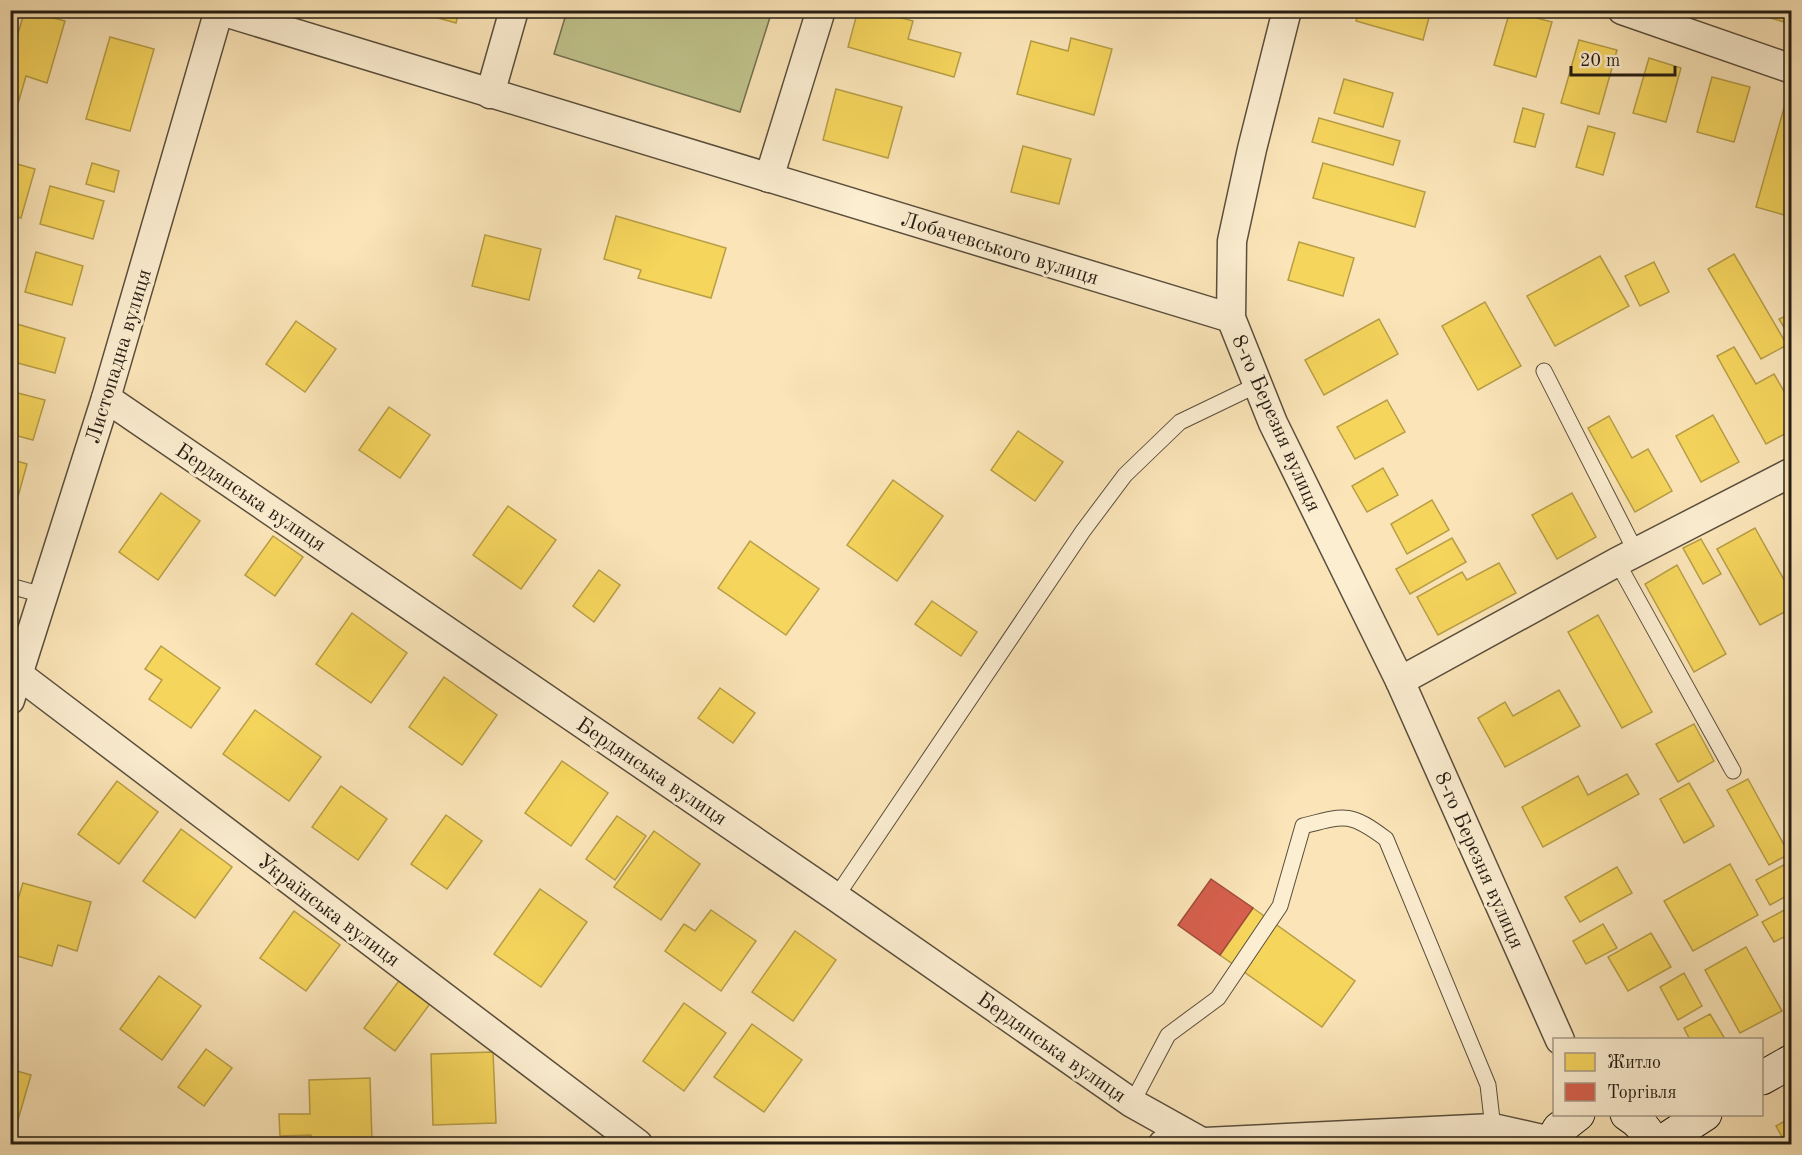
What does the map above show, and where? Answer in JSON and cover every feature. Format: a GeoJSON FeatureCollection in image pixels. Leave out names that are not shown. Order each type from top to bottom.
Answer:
{"type":"FeatureCollection","features":[{"type":"Feature","properties":{"kind":"street"},"geometry":{"type":"LineString","coordinates":[[490,94],[514,10]]}},
{"type":"Feature","properties":{"kind":"street"},"geometry":{"type":"LineString","coordinates":[[769,178],[821,10]]}},
{"type":"Feature","properties":{"kind":"street","name":"8-го Березня вулиця"},"geometry":{"type":"LineString","coordinates":[[1287,10],[1252,149],[1232,241],[1231,318],[1273,423],[1400,681],[1559,1038]]}},
{"type":"Feature","properties":{"kind":"street"},"geometry":{"type":"LineString","coordinates":[[1622,10],[1791,69]]}},
{"type":"Feature","properties":{"kind":"street","name":"Лобачевського вулиця"},"geometry":{"type":"LineString","coordinates":[[219,11],[1231,318]]}},
{"type":"Feature","properties":{"kind":"street","name":"Листопадна вулиця"},"geometry":{"type":"LineString","coordinates":[[15,688],[106,398],[219,11]]}},
{"type":"Feature","properties":{"kind":"street","name":"Бердянська вулиця"},"geometry":{"type":"LineString","coordinates":[[106,398],[836,897],[1132,1103],[1200,1142]]}},
{"type":"Feature","properties":{"kind":"street"},"geometry":{"type":"LineString","coordinates":[[1400,681],[1627,557],[1791,472]]}},
{"type":"Feature","properties":{"kind":"street","name":"Українська вулиця"},"geometry":{"type":"LineString","coordinates":[[15,688],[638,1144]]}},
{"type":"Feature","properties":{"kind":"street"},"geometry":{"type":"LineString","coordinates":[[1763,1077],[1791,1061]]}},
{"type":"Feature","properties":{"kind":"street"},"geometry":{"type":"LineString","coordinates":[[1163,1144],[1493,1128],[1551,1143],[1559,1129],[1575,1116]]}},
{"type":"Feature","properties":{"kind":"street"},"geometry":{"type":"LineString","coordinates":[[1630,1116],[1647,1131],[1654,1144]]}},
{"type":"Feature","properties":{"kind":"street"},"geometry":{"type":"LineString","coordinates":[[1659,1144],[1702,1116]]}},
{"type":"Feature","properties":{"kind":"lane"},"geometry":{"type":"LineString","coordinates":[[1544,371],[1627,557],[1733,771]]}},
{"type":"Feature","properties":{"kind":"lane"},"geometry":{"type":"LineString","coordinates":[[836,897],[1083,531],[1125,475],[1180,422],[1257,385]]}},
{"type":"Feature","properties":{"kind":"lane"},"geometry":{"type":"LineString","coordinates":[[10,586],[43,595]]}},
{"type":"Feature","properties":{"kind":"lane"},"geometry":{"type":"LineString","coordinates":[[1132,1103],[1168,1035],[1218,998],[1280,906],[1303,826],[1339,816],[1364,823],[1386,838],[1488,1085],[1493,1128]]}},
{"type":"Feature","properties":{"kind":"green space"},"geometry":{"type":"Polygon","coordinates":[[[567,10],[772,11],[740,112],[554,54],[567,10]]]}},
{"type":"Feature","properties":{"kind":"building: Житло"},"geometry":{"type":"Polygon","coordinates":[[[25,10],[65,21],[47,83],[26,76],[17,107],[10,105],[10,60],[25,10]]]}},
{"type":"Feature","properties":{"kind":"building: Житло"},"geometry":{"type":"Polygon","coordinates":[[[410,10],[459,10],[456,23],[410,10]]]}},
{"type":"Feature","properties":{"kind":"building: Житло"},"geometry":{"type":"Polygon","coordinates":[[[858,10],[874,10],[913,21],[908,39],[961,53],[954,77],[848,47],[858,10]]]}},
{"type":"Feature","properties":{"kind":"building: Житло"},"geometry":{"type":"Polygon","coordinates":[[[1359,10],[1431,10],[1423,40],[1356,21],[1359,10]]]}},
{"type":"Feature","properties":{"kind":"building: Житло"},"geometry":{"type":"Polygon","coordinates":[[[1751,10],[1791,10],[1788,23],[1750,12],[1751,10]]]}},
{"type":"Feature","properties":{"kind":"building: Житло"},"geometry":{"type":"Polygon","coordinates":[[[1510,11],[1552,22],[1536,77],[1494,65],[1510,11]]]}},
{"type":"Feature","properties":{"kind":"building: Житло"},"geometry":{"type":"Polygon","coordinates":[[[110,37],[154,49],[130,131],[86,119],[110,37]]]}},
{"type":"Feature","properties":{"kind":"building: Житло"},"geometry":{"type":"Polygon","coordinates":[[[1071,38],[1112,49],[1094,115],[1017,94],[1031,41],[1068,51],[1071,38]]]}},
{"type":"Feature","properties":{"kind":"building: Житло"},"geometry":{"type":"Polygon","coordinates":[[[1579,40],[1617,50],[1599,114],[1561,103],[1579,40]]]}},
{"type":"Feature","properties":{"kind":"building: Житло"},"geometry":{"type":"Polygon","coordinates":[[[1649,58],[1681,68],[1666,122],[1633,113],[1649,58]]]}},
{"type":"Feature","properties":{"kind":"building: Житло"},"geometry":{"type":"Polygon","coordinates":[[[1712,77],[1750,87],[1734,142],[1697,132],[1712,77]]]}},
{"type":"Feature","properties":{"kind":"building: Житло"},"geometry":{"type":"Polygon","coordinates":[[[1344,79],[1393,93],[1383,127],[1334,113],[1344,79]]]}},
{"type":"Feature","properties":{"kind":"building: Житло"},"geometry":{"type":"Polygon","coordinates":[[[836,89],[902,107],[888,158],[823,140],[836,89]]]}},
{"type":"Feature","properties":{"kind":"building: Житло"},"geometry":{"type":"Polygon","coordinates":[[[1786,101],[1792,102],[1792,204],[1788,216],[1756,207],[1786,101]]]}},
{"type":"Feature","properties":{"kind":"building: Житло"},"geometry":{"type":"Polygon","coordinates":[[[1523,108],[1544,114],[1535,147],[1514,142],[1523,108]]]}},
{"type":"Feature","properties":{"kind":"building: Житло"},"geometry":{"type":"Polygon","coordinates":[[[1319,118],[1400,141],[1393,165],[1312,142],[1319,118]]]}},
{"type":"Feature","properties":{"kind":"building: Житло"},"geometry":{"type":"Polygon","coordinates":[[[1588,126],[1615,133],[1603,175],[1576,167],[1588,126]]]}},
{"type":"Feature","properties":{"kind":"building: Житло"},"geometry":{"type":"Polygon","coordinates":[[[1023,146],[1071,159],[1059,204],[1011,192],[1023,146]]]}},
{"type":"Feature","properties":{"kind":"building: Житло"},"geometry":{"type":"Polygon","coordinates":[[[10,162],[35,169],[21,218],[10,215],[10,162]]]}},
{"type":"Feature","properties":{"kind":"building: Житло"},"geometry":{"type":"Polygon","coordinates":[[[92,163],[119,171],[114,192],[86,184],[92,163]]]}},
{"type":"Feature","properties":{"kind":"building: Житло"},"geometry":{"type":"Polygon","coordinates":[[[1323,163],[1425,192],[1415,227],[1313,198],[1323,163]]]}},
{"type":"Feature","properties":{"kind":"building: Житло"},"geometry":{"type":"Polygon","coordinates":[[[50,186],[104,201],[93,239],[40,224],[50,186]]]}},
{"type":"Feature","properties":{"kind":"building: Житло"},"geometry":{"type":"Polygon","coordinates":[[[616,216],[726,248],[711,298],[638,278],[641,270],[604,259],[616,216]]]}},
{"type":"Feature","properties":{"kind":"building: Житло"},"geometry":{"type":"Polygon","coordinates":[[[485,235],[541,249],[529,300],[472,286],[485,235]]]}},
{"type":"Feature","properties":{"kind":"building: Житло"},"geometry":{"type":"Polygon","coordinates":[[[1299,242],[1354,258],[1343,296],[1288,280],[1299,242]]]}},
{"type":"Feature","properties":{"kind":"building: Житло"},"geometry":{"type":"Polygon","coordinates":[[[36,252],[83,266],[72,305],[25,292],[36,252]]]}},
{"type":"Feature","properties":{"kind":"building: Житло"},"geometry":{"type":"Polygon","coordinates":[[[1734,254],[1787,345],[1761,359],[1708,269],[1734,254]]]}},
{"type":"Feature","properties":{"kind":"building: Житло"},"geometry":{"type":"Polygon","coordinates":[[[1600,256],[1629,306],[1555,346],[1527,296],[1600,256]]]}},
{"type":"Feature","properties":{"kind":"building: Житло"},"geometry":{"type":"Polygon","coordinates":[[[1654,262],[1669,292],[1640,306],[1625,276],[1654,262]]]}},
{"type":"Feature","properties":{"kind":"building: Житло"},"geometry":{"type":"Polygon","coordinates":[[[1485,302],[1521,366],[1478,390],[1442,326],[1485,302]]]}},
{"type":"Feature","properties":{"kind":"building: Житло"},"geometry":{"type":"Polygon","coordinates":[[[1792,313],[1792,341],[1779,319],[1792,313]]]}},
{"type":"Feature","properties":{"kind":"building: Житло"},"geometry":{"type":"Polygon","coordinates":[[[1379,319],[1398,354],[1324,395],[1305,360],[1379,319]]]}},
{"type":"Feature","properties":{"kind":"building: Житло"},"geometry":{"type":"Polygon","coordinates":[[[296,321],[336,349],[305,392],[266,364],[296,321]]]}},
{"type":"Feature","properties":{"kind":"building: Житло"},"geometry":{"type":"Polygon","coordinates":[[[10,322],[65,338],[55,373],[10,361],[10,322]]]}},
{"type":"Feature","properties":{"kind":"building: Житло"},"geometry":{"type":"Polygon","coordinates":[[[1734,347],[1756,384],[1774,374],[1792,405],[1792,430],[1766,444],[1717,356],[1734,347]]]}},
{"type":"Feature","properties":{"kind":"building: Житло"},"geometry":{"type":"Polygon","coordinates":[[[10,391],[45,400],[33,440],[10,434],[10,391]]]}},
{"type":"Feature","properties":{"kind":"building: Житло"},"geometry":{"type":"Polygon","coordinates":[[[1387,400],[1405,432],[1355,459],[1337,427],[1387,400]]]}},
{"type":"Feature","properties":{"kind":"building: Житло"},"geometry":{"type":"Polygon","coordinates":[[[389,407],[430,435],[400,478],[359,450],[389,407]]]}},
{"type":"Feature","properties":{"kind":"building: Житло"},"geometry":{"type":"Polygon","coordinates":[[[1713,415],[1739,462],[1701,482],[1676,436],[1713,415]]]}},
{"type":"Feature","properties":{"kind":"building: Житло"},"geometry":{"type":"Polygon","coordinates":[[[1609,416],[1632,458],[1648,449],[1672,491],[1635,512],[1588,428],[1609,416]]]}},
{"type":"Feature","properties":{"kind":"building: Житло"},"geometry":{"type":"Polygon","coordinates":[[[1018,431],[1063,462],[1035,501],[991,470],[1018,431]]]}},
{"type":"Feature","properties":{"kind":"building: Житло"},"geometry":{"type":"Polygon","coordinates":[[[10,459],[27,464],[16,504],[10,502],[10,459]]]}},
{"type":"Feature","properties":{"kind":"building: Житло"},"geometry":{"type":"Polygon","coordinates":[[[1383,468],[1398,495],[1367,512],[1352,486],[1383,468]]]}},
{"type":"Feature","properties":{"kind":"building: Житло"},"geometry":{"type":"Polygon","coordinates":[[[893,480],[943,516],[897,581],[847,545],[893,480]]]}},
{"type":"Feature","properties":{"kind":"building: Житло"},"geometry":{"type":"Polygon","coordinates":[[[161,493],[200,521],[158,580],[119,552],[161,493]]]}},
{"type":"Feature","properties":{"kind":"building: Житло"},"geometry":{"type":"Polygon","coordinates":[[[1572,493],[1596,537],[1557,559],[1532,515],[1572,493]]]}},
{"type":"Feature","properties":{"kind":"building: Житло"},"geometry":{"type":"Polygon","coordinates":[[[1432,500],[1449,530],[1407,554],[1391,524],[1432,500]]]}},
{"type":"Feature","properties":{"kind":"building: Житло"},"geometry":{"type":"Polygon","coordinates":[[[508,506],[556,540],[521,589],[473,555],[508,506]]]}},
{"type":"Feature","properties":{"kind":"building: Житло"},"geometry":{"type":"Polygon","coordinates":[[[1755,528],[1792,594],[1792,608],[1760,625],[1717,549],[1755,528]]]}},
{"type":"Feature","properties":{"kind":"building: Житло"},"geometry":{"type":"Polygon","coordinates":[[[273,536],[303,557],[275,596],[245,575],[273,536]]]}},
{"type":"Feature","properties":{"kind":"building: Житло"},"geometry":{"type":"Polygon","coordinates":[[[1452,538],[1466,562],[1410,594],[1396,569],[1452,538]]]}},
{"type":"Feature","properties":{"kind":"building: Житло"},"geometry":{"type":"Polygon","coordinates":[[[1701,539],[1721,574],[1703,584],[1683,548],[1701,539]]]}},
{"type":"Feature","properties":{"kind":"building: Житло"},"geometry":{"type":"Polygon","coordinates":[[[750,541],[819,589],[786,635],[718,588],[750,541]]]}},
{"type":"Feature","properties":{"kind":"building: Житло"},"geometry":{"type":"Polygon","coordinates":[[[1499,563],[1516,593],[1438,635],[1417,597],[1462,572],[1467,580],[1499,563]]]}},
{"type":"Feature","properties":{"kind":"building: Житло"},"geometry":{"type":"Polygon","coordinates":[[[1677,565],[1726,654],[1694,672],[1645,584],[1677,565]]]}},
{"type":"Feature","properties":{"kind":"building: Житло"},"geometry":{"type":"Polygon","coordinates":[[[599,570],[620,585],[594,622],[573,606],[599,570]]]}},
{"type":"Feature","properties":{"kind":"building: Житло"},"geometry":{"type":"Polygon","coordinates":[[[932,601],[977,632],[961,656],[915,624],[932,601]]]}},
{"type":"Feature","properties":{"kind":"building: Житло"},"geometry":{"type":"Polygon","coordinates":[[[352,613],[407,653],[371,703],[316,664],[352,613]]]}},
{"type":"Feature","properties":{"kind":"building: Житло"},"geometry":{"type":"Polygon","coordinates":[[[1598,615],[1652,712],[1622,728],[1568,632],[1598,615]]]}},
{"type":"Feature","properties":{"kind":"building: Житло"},"geometry":{"type":"Polygon","coordinates":[[[161,646],[220,688],[191,728],[149,699],[162,680],[145,669],[161,646]]]}},
{"type":"Feature","properties":{"kind":"building: Житло"},"geometry":{"type":"Polygon","coordinates":[[[444,677],[497,715],[462,765],[409,727],[444,677]]]}},
{"type":"Feature","properties":{"kind":"building: Житло"},"geometry":{"type":"Polygon","coordinates":[[[720,688],[755,713],[733,743],[698,718],[720,688]]]}},
{"type":"Feature","properties":{"kind":"building: Житло"},"geometry":{"type":"Polygon","coordinates":[[[1559,690],[1580,726],[1505,767],[1478,718],[1505,702],[1513,716],[1559,690]]]}},
{"type":"Feature","properties":{"kind":"building: Житло"},"geometry":{"type":"Polygon","coordinates":[[[255,710],[321,757],[289,801],[223,754],[255,710]]]}},
{"type":"Feature","properties":{"kind":"building: Житло"},"geometry":{"type":"Polygon","coordinates":[[[1694,724],[1714,761],[1678,782],[1656,744],[1694,724]]]}},
{"type":"Feature","properties":{"kind":"building: Житло"},"geometry":{"type":"Polygon","coordinates":[[[562,761],[608,793],[571,846],[525,813],[562,761]]]}},
{"type":"Feature","properties":{"kind":"building: Житло"},"geometry":{"type":"Polygon","coordinates":[[[1627,774],[1639,794],[1543,847],[1522,807],[1578,776],[1588,795],[1627,774]]]}},
{"type":"Feature","properties":{"kind":"building: Житло"},"geometry":{"type":"Polygon","coordinates":[[[1748,779],[1789,854],[1769,865],[1727,790],[1748,779]]]}},
{"type":"Feature","properties":{"kind":"building: Житло"},"geometry":{"type":"Polygon","coordinates":[[[117,781],[158,812],[119,864],[78,834],[117,781]]]}},
{"type":"Feature","properties":{"kind":"building: Житло"},"geometry":{"type":"Polygon","coordinates":[[[1689,783],[1714,826],[1684,843],[1660,799],[1689,783]]]}},
{"type":"Feature","properties":{"kind":"building: Житло"},"geometry":{"type":"Polygon","coordinates":[[[341,786],[387,819],[358,860],[312,827],[341,786]]]}},
{"type":"Feature","properties":{"kind":"building: Житло"},"geometry":{"type":"Polygon","coordinates":[[[446,815],[482,841],[447,889],[411,864],[446,815]]]}},
{"type":"Feature","properties":{"kind":"building: Житло"},"geometry":{"type":"Polygon","coordinates":[[[617,816],[646,836],[615,880],[586,859],[617,816]]]}},
{"type":"Feature","properties":{"kind":"building: Житло"},"geometry":{"type":"Polygon","coordinates":[[[181,829],[232,867],[195,918],[143,881],[181,829]]]}},
{"type":"Feature","properties":{"kind":"building: Житло"},"geometry":{"type":"Polygon","coordinates":[[[654,831],[700,864],[661,920],[614,887],[654,831]]]}},
{"type":"Feature","properties":{"kind":"building: Житло"},"geometry":{"type":"Polygon","coordinates":[[[1791,861],[1792,893],[1770,905],[1756,880],[1791,861]]]}},
{"type":"Feature","properties":{"kind":"building: Житло"},"geometry":{"type":"Polygon","coordinates":[[[1730,864],[1758,915],[1693,951],[1664,901],[1730,864]]]}},
{"type":"Feature","properties":{"kind":"building: Житло"},"geometry":{"type":"Polygon","coordinates":[[[1617,867],[1632,893],[1580,922],[1565,897],[1617,867]]]}},
{"type":"Feature","properties":{"kind":"building: Житло"},"geometry":{"type":"Polygon","coordinates":[[[23,883],[91,902],[77,951],[58,945],[52,966],[10,954],[10,925],[23,883]]]}},
{"type":"Feature","properties":{"kind":"building: Житло"},"geometry":{"type":"Polygon","coordinates":[[[540,889],[587,922],[541,987],[494,954],[540,889]]]}},
{"type":"Feature","properties":{"kind":"building: Житло"},"geometry":{"type":"Polygon","coordinates":[[[1792,906],[1792,933],[1774,942],[1762,922],[1792,906]]]}},
{"type":"Feature","properties":{"kind":"building: Житло"},"geometry":{"type":"Polygon","coordinates":[[[1253,908],[1355,981],[1322,1027],[1220,955],[1253,908]]]}},
{"type":"Feature","properties":{"kind":"building: Житло"},"geometry":{"type":"Polygon","coordinates":[[[711,910],[756,941],[721,991],[665,951],[684,924],[695,931],[711,910]]]}},
{"type":"Feature","properties":{"kind":"building: Житло"},"geometry":{"type":"Polygon","coordinates":[[[294,911],[340,945],[306,991],[260,958],[294,911]]]}},
{"type":"Feature","properties":{"kind":"building: Житло"},"geometry":{"type":"Polygon","coordinates":[[[1603,924],[1617,948],[1586,964],[1573,941],[1603,924]]]}},
{"type":"Feature","properties":{"kind":"building: Житло"},"geometry":{"type":"Polygon","coordinates":[[[795,931],[836,960],[793,1021],[752,992],[795,931]]]}},
{"type":"Feature","properties":{"kind":"building: Житло"},"geometry":{"type":"Polygon","coordinates":[[[1651,933],[1671,967],[1628,991],[1608,957],[1651,933]]]}},
{"type":"Feature","properties":{"kind":"building: Житло"},"geometry":{"type":"Polygon","coordinates":[[[1746,947],[1782,1011],[1740,1033],[1705,970],[1746,947]]]}},
{"type":"Feature","properties":{"kind":"building: Житло"},"geometry":{"type":"Polygon","coordinates":[[[1684,973],[1702,1006],[1678,1020],[1660,987],[1684,973]]]}},
{"type":"Feature","properties":{"kind":"building: Житло"},"geometry":{"type":"Polygon","coordinates":[[[404,974],[435,997],[395,1051],[364,1028],[404,974]]]}},
{"type":"Feature","properties":{"kind":"building: Житло"},"geometry":{"type":"Polygon","coordinates":[[[159,976],[201,1006],[162,1060],[120,1029],[159,976]]]}},
{"type":"Feature","properties":{"kind":"building: Житло"},"geometry":{"type":"Polygon","coordinates":[[[684,1003],[726,1033],[684,1091],[643,1061],[684,1003]]]}},
{"type":"Feature","properties":{"kind":"building: Житло"},"geometry":{"type":"Polygon","coordinates":[[[1710,1014],[1724,1038],[1689,1038],[1684,1028],[1710,1014]]]}},
{"type":"Feature","properties":{"kind":"building: Житло"},"geometry":{"type":"Polygon","coordinates":[[[752,1024],[802,1060],[764,1112],[714,1077],[752,1024]]]}},
{"type":"Feature","properties":{"kind":"building: Житло"},"geometry":{"type":"Polygon","coordinates":[[[206,1049],[232,1068],[204,1106],[178,1087],[206,1049]]]}},
{"type":"Feature","properties":{"kind":"building: Житло"},"geometry":{"type":"Polygon","coordinates":[[[493,1052],[496,1123],[433,1125],[431,1054],[493,1052]]]}},
{"type":"Feature","properties":{"kind":"building: Житло"},"geometry":{"type":"Polygon","coordinates":[[[10,1069],[31,1075],[11,1144],[10,1144],[10,1069]]]}},
{"type":"Feature","properties":{"kind":"building: Житло"},"geometry":{"type":"Polygon","coordinates":[[[370,1078],[372,1141],[311,1144],[311,1135],[280,1136],[279,1114],[310,1114],[309,1080],[370,1078]]]}},
{"type":"Feature","properties":{"kind":"building: Житло"},"geometry":{"type":"Polygon","coordinates":[[[1792,1117],[1792,1144],[1786,1144],[1776,1126],[1792,1117]]]}},
{"type":"Feature","properties":{"kind":"building: Торгівля"},"geometry":{"type":"Polygon","coordinates":[[[1211,879],[1253,908],[1220,955],[1178,925],[1211,879]]]}}]}
